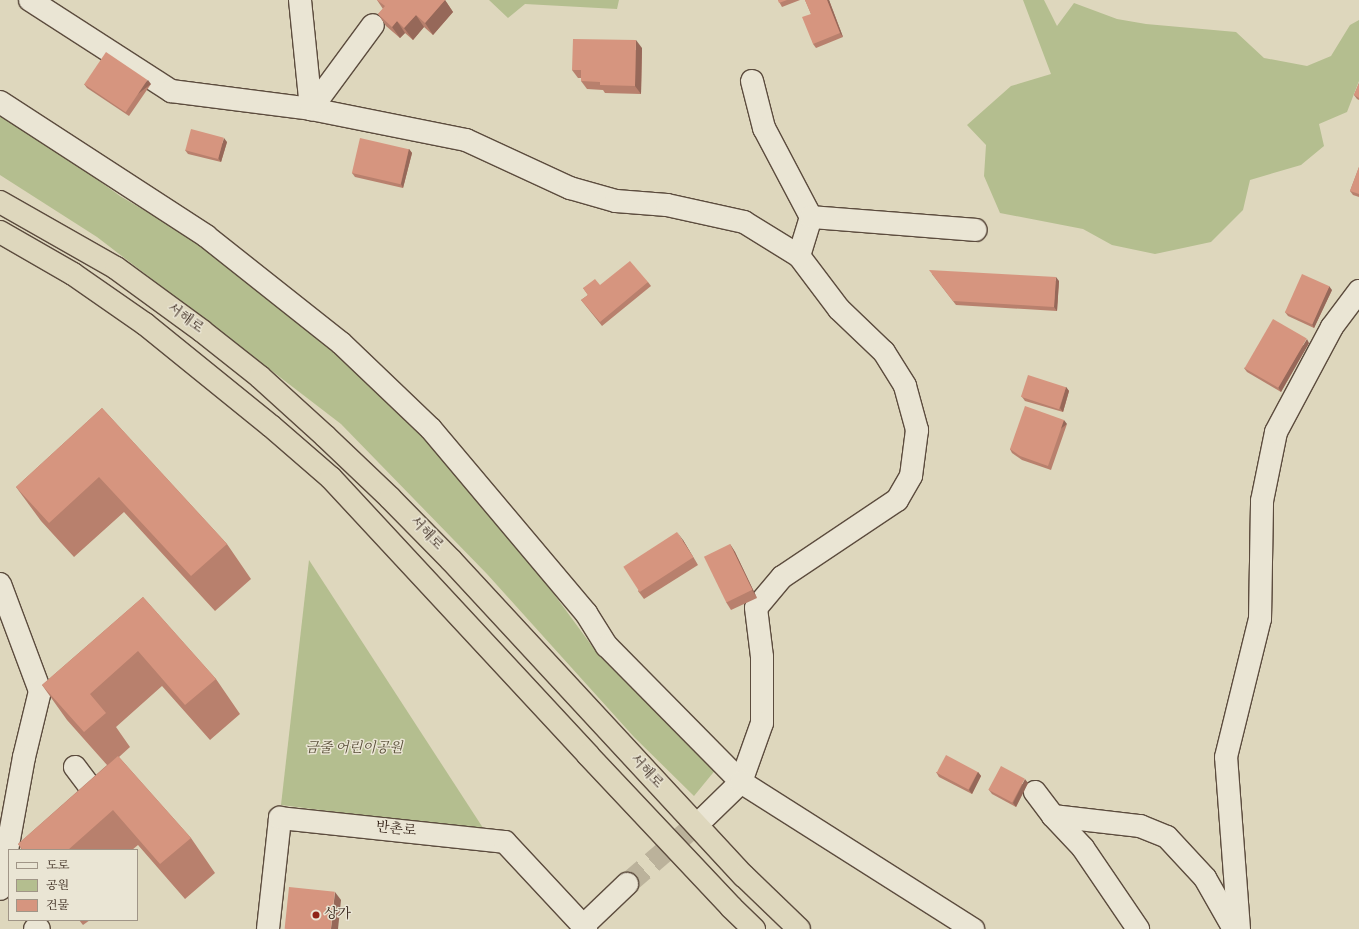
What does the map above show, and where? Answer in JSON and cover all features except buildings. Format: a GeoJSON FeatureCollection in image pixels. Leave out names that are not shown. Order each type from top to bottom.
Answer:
{"type":"FeatureCollection","features":[{"type":"Feature","properties":{"kind":"highway","name":"서해로"},"geometry":{"type":"LineString","coordinates":[[0,202],[116,268],[202,331],[260,377],[325,436],[390,498],[451,560],[733,865],[799,929]]}},
{"type":"Feature","properties":{"kind":"highway","name":"서해로"},"geometry":{"type":"LineString","coordinates":[[0,232],[73,274],[145,324],[271,426],[331,478],[604,772],[731,907],[754,929]]}},
{"type":"Feature","properties":{"kind":"street"},"geometry":{"type":"LineString","coordinates":[[30,0],[171,91],[311,109],[466,140],[570,188],[616,201],[667,205],[744,222],[799,256],[839,309],[884,352],[905,386],[917,430],[911,476],[897,500],[782,577],[756,608],[762,657],[762,723],[740,782],[706,817]]}},
{"type":"Feature","properties":{"kind":"street"},"geometry":{"type":"LineString","coordinates":[[300,0],[311,109]]}},
{"type":"Feature","properties":{"kind":"street"},"geometry":{"type":"LineString","coordinates":[[311,109],[373,25]]}},
{"type":"Feature","properties":{"kind":"street"},"geometry":{"type":"LineString","coordinates":[[752,81],[764,128],[811,217],[799,256]]}},
{"type":"Feature","properties":{"kind":"street"},"geometry":{"type":"LineString","coordinates":[[0,102],[206,236],[341,343],[431,429],[586,613],[607,646],[740,782],[973,929]]}},
{"type":"Feature","properties":{"kind":"street"},"geometry":{"type":"LineString","coordinates":[[811,217],[975,230]]}},
{"type":"Feature","properties":{"kind":"street"},"geometry":{"type":"LineString","coordinates":[[1239,929],[1226,757],[1260,619],[1262,501],[1276,432],[1332,327],[1359,291]]}},
{"type":"Feature","properties":{"kind":"street"},"geometry":{"type":"LineString","coordinates":[[0,584],[40,691],[24,757],[16,849]]}},
{"type":"Feature","properties":{"kind":"street"},"geometry":{"type":"LineString","coordinates":[[40,691],[58,677]]}},
{"type":"Feature","properties":{"kind":"street"},"geometry":{"type":"LineString","coordinates":[[70,814],[97,796],[75,767]]}},
{"type":"Feature","properties":{"kind":"street"},"geometry":{"type":"LineString","coordinates":[[1036,792],[1053,816],[1083,848],[1138,929]]}},
{"type":"Feature","properties":{"kind":"street"},"geometry":{"type":"LineString","coordinates":[[1053,816],[1140,826],[1167,837],[1205,878],[1234,929]]}},
{"type":"Feature","properties":{"kind":"street","name":"반촌로"},"geometry":{"type":"LineString","coordinates":[[268,929],[280,818],[505,842],[585,928]]}},
{"type":"Feature","properties":{"kind":"street"},"geometry":{"type":"LineString","coordinates":[[0,889],[8,870]]}},
{"type":"Feature","properties":{"kind":"street"},"geometry":{"type":"LineString","coordinates":[[585,928],[627,884]]}},
{"type":"Feature","properties":{"kind":"street"},"geometry":{"type":"LineString","coordinates":[[35,929],[39,929]]}},
{"type":"Feature","properties":{"kind":"green space"},"geometry":{"type":"Polygon","coordinates":[[[489,0],[619,0],[617,9],[525,4],[508,18],[489,0]]]}},
{"type":"Feature","properties":{"kind":"green space"},"geometry":{"type":"Polygon","coordinates":[[[1023,0],[1044,0],[1057,26],[1074,3],[1117,19],[1146,24],[1236,32],[1264,58],[1307,66],[1331,56],[1350,25],[1359,20],[1359,81],[1347,112],[1319,124],[1324,146],[1301,165],[1250,180],[1243,210],[1211,242],[1155,254],[1112,245],[1083,229],[1000,213],[984,176],[986,145],[967,125],[1011,86],[1051,74],[1023,0]]]}},
{"type":"Feature","properties":{"kind":"green space"},"geometry":{"type":"Polygon","coordinates":[[[0,109],[120,196],[198,242],[357,364],[464,480],[537,571],[592,646],[717,768],[694,796],[634,737],[487,574],[341,424],[97,237],[0,175],[0,109]]]}},
{"type":"Feature","properties":{"kind":"green space","name":"금줄 어린이공원"},"geometry":{"type":"Polygon","coordinates":[[[309,560],[485,831],[281,805],[309,560]]]}},
{"type":"Feature","properties":{"kind":"tunnel"},"geometry":{"type":"LineString","coordinates":[[627,884],[705,817]]}},
{"type":"Feature","properties":{"kind":"place","name":"상가"},"geometry":{"type":"Point","coordinates":[316,915]}}]}
